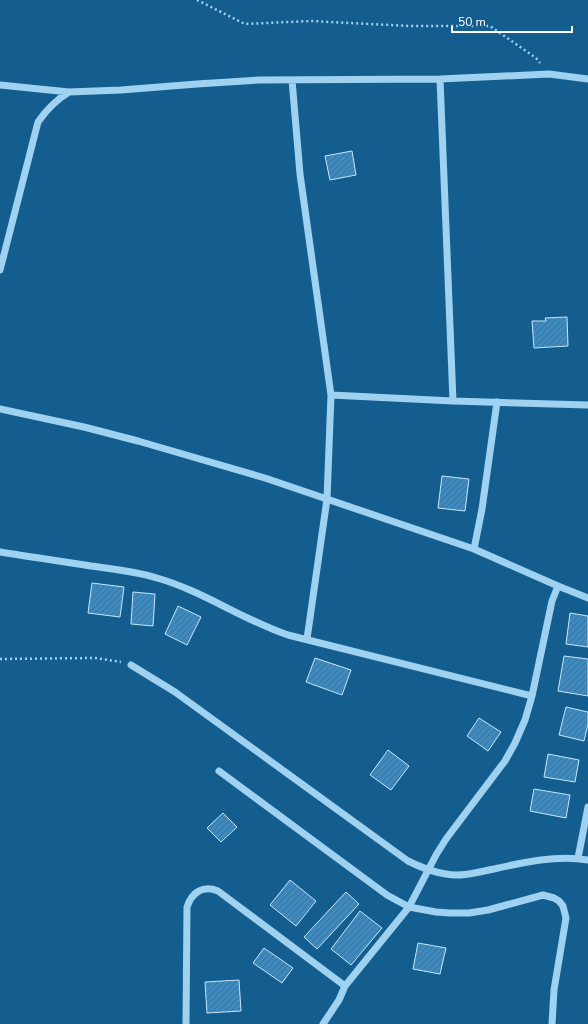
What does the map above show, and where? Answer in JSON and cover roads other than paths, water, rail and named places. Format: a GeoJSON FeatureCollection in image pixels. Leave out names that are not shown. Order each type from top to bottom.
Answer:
{"type":"FeatureCollection","features":[{"type":"Feature","properties":{"kind":"street"},"geometry":{"type":"LineString","coordinates":[[0,85],[69,92],[121,90],[227,82],[292,80],[440,79],[549,74],[588,79]]}},
{"type":"Feature","properties":{"kind":"street"},"geometry":{"type":"LineString","coordinates":[[440,79],[453,401]]}},
{"type":"Feature","properties":{"kind":"street"},"geometry":{"type":"LineString","coordinates":[[292,80],[300,174],[331,395],[327,499],[306,639]]}},
{"type":"Feature","properties":{"kind":"street"},"geometry":{"type":"LineString","coordinates":[[0,270],[38,122],[45,111],[54,102],[69,92]]}},
{"type":"Feature","properties":{"kind":"street"},"geometry":{"type":"LineString","coordinates":[[331,395],[453,401],[588,405]]}},
{"type":"Feature","properties":{"kind":"street"},"geometry":{"type":"LineString","coordinates":[[474,549],[482,508],[497,402]]}},
{"type":"Feature","properties":{"kind":"street"},"geometry":{"type":"LineString","coordinates":[[0,409],[84,427],[138,441],[265,478],[474,549],[588,598]]}},
{"type":"Feature","properties":{"kind":"street"},"geometry":{"type":"LineString","coordinates":[[0,552],[134,572],[158,578],[184,587],[268,628],[532,696]]}},
{"type":"Feature","properties":{"kind":"street"},"geometry":{"type":"LineString","coordinates":[[323,1024],[339,1000],[345,986],[409,907],[436,854],[516,743],[532,696],[552,601],[558,586]]}},
{"type":"Feature","properties":{"kind":"street"},"geometry":{"type":"LineString","coordinates":[[131,665],[175,692],[408,861],[429,870],[447,874],[468,874],[557,858],[578,858],[588,860]]}},
{"type":"Feature","properties":{"kind":"street"},"geometry":{"type":"LineString","coordinates":[[219,770],[387,895],[409,907],[436,912],[469,913],[488,910],[543,895],[559,901],[563,906],[566,918],[554,990],[552,1024]]}},
{"type":"Feature","properties":{"kind":"street"},"geometry":{"type":"LineString","coordinates":[[578,858],[588,807]]}},
{"type":"Feature","properties":{"kind":"street"},"geometry":{"type":"LineString","coordinates":[[186,1024],[187,907],[189,900],[193,895],[197,891],[204,888],[212,888],[218,891],[345,986]]}}]}
